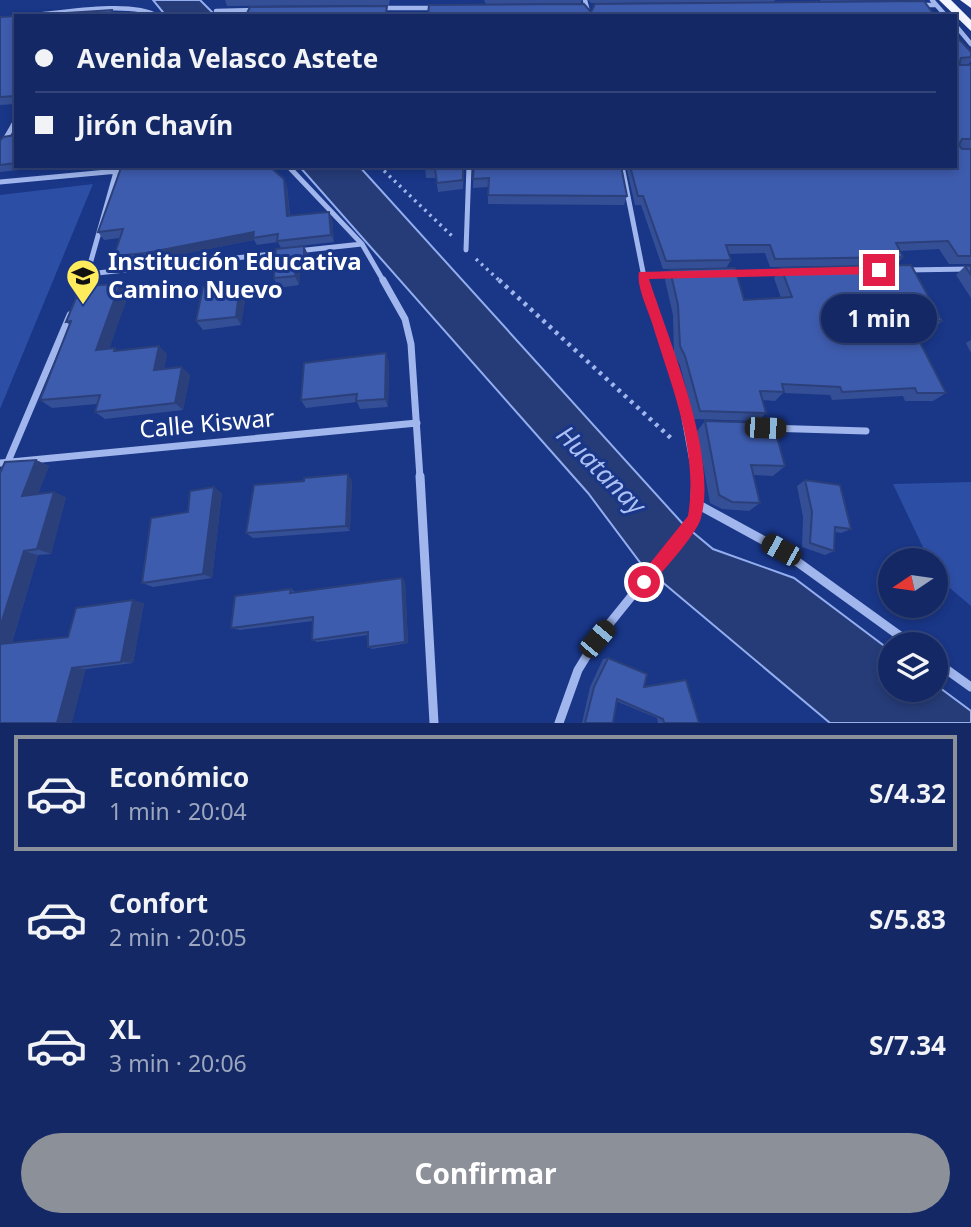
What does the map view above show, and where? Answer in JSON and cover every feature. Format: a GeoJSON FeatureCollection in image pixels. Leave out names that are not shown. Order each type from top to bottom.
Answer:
{"type":"FeatureCollection","features":[{"type":"Feature","properties":{"kind":"highway"},"geometry":{"type":"LineString","coordinates":[[966,0],[971,5]]}},
{"type":"Feature","properties":{"kind":"highway"},"geometry":{"type":"LineString","coordinates":[[941,2],[955,14]]}},
{"type":"Feature","properties":{"kind":"highway"},"geometry":{"type":"LineString","coordinates":[[957,15],[971,27]]}},
{"type":"Feature","properties":{"kind":"street"},"geometry":{"type":"LineString","coordinates":[[585,0],[588,14]]}},
{"type":"Feature","properties":{"kind":"street"},"geometry":{"type":"LineString","coordinates":[[932,0],[941,2]]}},
{"type":"Feature","properties":{"kind":"street"},"geometry":{"type":"LineString","coordinates":[[909,5],[941,2]]}},
{"type":"Feature","properties":{"kind":"street"},"geometry":{"type":"LineString","coordinates":[[79,13],[127,6],[147,8],[154,14]]}},
{"type":"Feature","properties":{"kind":"street"},"geometry":{"type":"LineString","coordinates":[[371,8],[439,8]]}},
{"type":"Feature","properties":{"kind":"street"},"geometry":{"type":"LineString","coordinates":[[574,9],[600,9]]}},
{"type":"Feature","properties":{"kind":"street"},"geometry":{"type":"LineString","coordinates":[[216,11],[268,10]]}},
{"type":"Feature","properties":{"kind":"street"},"geometry":{"type":"LineString","coordinates":[[957,27],[971,44]]}},
{"type":"Feature","properties":{"kind":"street"},"geometry":{"type":"LineString","coordinates":[[0,148],[14,124]]}},
{"type":"Feature","properties":{"kind":"street"},"geometry":{"type":"LineString","coordinates":[[290,168],[362,244],[405,319],[411,344],[417,423],[434,723]]}},
{"type":"Feature","properties":{"kind":"street"},"geometry":{"type":"LineString","coordinates":[[466,250],[469,168]]}},
{"type":"Feature","properties":{"kind":"street"},"geometry":{"type":"LineString","coordinates":[[559,723],[578,670],[597,639],[694,519],[696,503],[695,460],[689,425],[642,275],[622,168]]}},
{"type":"Feature","properties":{"kind":"street"},"geometry":{"type":"LineString","coordinates":[[0,182],[129,170]]}},
{"type":"Feature","properties":{"kind":"street"},"geometry":{"type":"LineString","coordinates":[[77,299],[88,274],[116,172]]}},
{"type":"Feature","properties":{"kind":"street"},"geometry":{"type":"LineString","coordinates":[[88,274],[362,244]]}},
{"type":"Feature","properties":{"kind":"street"},"geometry":{"type":"LineString","coordinates":[[895,270],[971,269]]}},
{"type":"Feature","properties":{"kind":"street"},"geometry":{"type":"LineString","coordinates":[[723,273],[790,272]]}},
{"type":"Feature","properties":{"kind":"street"},"geometry":{"type":"LineString","coordinates":[[642,275],[682,274]]}},
{"type":"Feature","properties":{"kind":"street"},"geometry":{"type":"LineString","coordinates":[[0,479],[3,463],[71,312]]}},
{"type":"Feature","properties":{"kind":"street","name":"Calle Kiswar"},"geometry":{"type":"LineString","coordinates":[[3,463],[417,423]]}},
{"type":"Feature","properties":{"kind":"street"},"geometry":{"type":"LineString","coordinates":[[689,425],[703,426]]}},
{"type":"Feature","properties":{"kind":"street"},"geometry":{"type":"LineString","coordinates":[[757,428],[866,431]]}},
{"type":"Feature","properties":{"kind":"street"},"geometry":{"type":"LineString","coordinates":[[696,503],[781,550],[894,632]]}},
{"type":"Feature","properties":{"kind":"street"},"geometry":{"type":"LineString","coordinates":[[948,671],[971,687]]}},
{"type":"Feature","properties":{"kind":"path"},"geometry":{"type":"LineString","coordinates":[[381,168],[466,250],[695,460]]}},
{"type":"Feature","properties":{"kind":"shaded area"},"geometry":{"type":"Polygon","coordinates":[[[93,184],[0,409],[0,195],[93,184]]]}},
{"type":"Feature","properties":{"kind":"shaded area"},"geometry":{"type":"Polygon","coordinates":[[[971,482],[971,606],[948,586],[948,548],[923,548],[893,484],[971,482]]]}},
{"type":"Feature","properties":{"kind":"water"},"geometry":{"type":"Polygon","coordinates":[[[153,0],[200,0],[214,14],[164,14],[153,0]]]}},
{"type":"Feature","properties":{"kind":"water","name":"Huatanay"},"geometry":{"type":"Polygon","coordinates":[[[301,168],[361,168],[683,524],[713,549],[794,578],[878,641],[878,702],[948,702],[948,694],[971,711],[971,723],[830,723],[642,565],[588,493],[301,168]]]}},
{"type":"Feature","properties":{"kind":"building"},"geometry":{"type":"Polygon","coordinates":[[[924,1],[934,14],[428,14],[429,5],[584,4],[591,12],[595,4],[924,1]]]}},
{"type":"Feature","properties":{"kind":"building"},"geometry":{"type":"Polygon","coordinates":[[[387,6],[386,14],[247,13],[250,7],[387,6]]]}},
{"type":"Feature","properties":{"kind":"building"},"geometry":{"type":"Polygon","coordinates":[[[112,10],[111,14],[50,14],[112,10]]]}},
{"type":"Feature","properties":{"kind":"building"},"geometry":{"type":"Polygon","coordinates":[[[14,16],[14,96],[0,97],[0,17],[14,16]]]}},
{"type":"Feature","properties":{"kind":"building"},"geometry":{"type":"Polygon","coordinates":[[[957,38],[971,52],[971,57],[961,58],[959,65],[971,65],[971,139],[962,139],[959,145],[962,149],[971,149],[971,256],[958,256],[948,241],[896,243],[903,257],[775,259],[770,245],[726,245],[731,260],[666,261],[643,196],[638,196],[631,168],[957,168],[957,38]]]}},
{"type":"Feature","properties":{"kind":"building"},"geometry":{"type":"Polygon","coordinates":[[[14,135],[14,163],[0,165],[0,141],[3,137],[14,135]]]}},
{"type":"Feature","properties":{"kind":"building"},"geometry":{"type":"Polygon","coordinates":[[[121,168],[271,168],[284,179],[287,216],[329,212],[331,235],[277,241],[278,234],[253,238],[254,232],[146,253],[114,256],[123,229],[98,232],[121,168]]]}},
{"type":"Feature","properties":{"kind":"building"},"geometry":{"type":"Polygon","coordinates":[[[463,168],[463,180],[437,183],[435,169],[425,169],[463,168]]]}},
{"type":"Feature","properties":{"kind":"building"},"geometry":{"type":"Polygon","coordinates":[[[474,168],[621,168],[627,196],[488,195],[489,178],[473,179],[474,168]]]}},
{"type":"Feature","properties":{"kind":"building"},"geometry":{"type":"Polygon","coordinates":[[[304,246],[304,262],[296,263],[295,276],[274,278],[276,249],[304,246]]]}},
{"type":"Feature","properties":{"kind":"building"},"geometry":{"type":"Polygon","coordinates":[[[911,265],[942,321],[909,321],[946,393],[917,393],[915,388],[842,392],[840,387],[782,384],[784,392],[760,391],[766,413],[700,411],[680,346],[678,305],[670,270],[735,268],[744,300],[792,297],[781,268],[911,265]]]}},
{"type":"Feature","properties":{"kind":"building"},"geometry":{"type":"Polygon","coordinates":[[[120,284],[96,350],[115,348],[114,351],[159,346],[154,370],[182,367],[175,403],[95,412],[100,395],[40,400],[71,321],[66,322],[81,286],[120,284]]]}},
{"type":"Feature","properties":{"kind":"building"},"geometry":{"type":"Polygon","coordinates":[[[240,284],[236,317],[196,321],[203,287],[240,284]]]}},
{"type":"Feature","properties":{"kind":"building"},"geometry":{"type":"Polygon","coordinates":[[[386,353],[385,399],[356,401],[357,394],[301,400],[304,363],[386,353]]]}},
{"type":"Feature","properties":{"kind":"building"},"geometry":{"type":"Polygon","coordinates":[[[705,421],[773,423],[785,466],[751,465],[760,503],[732,502],[719,495],[705,421]]]}},
{"type":"Feature","properties":{"kind":"building"},"geometry":{"type":"Polygon","coordinates":[[[36,460],[22,496],[54,492],[37,549],[24,551],[0,627],[0,473],[5,462],[36,460]]]}},
{"type":"Feature","properties":{"kind":"building"},"geometry":{"type":"Polygon","coordinates":[[[348,474],[346,526],[246,533],[254,485],[348,474]]]}},
{"type":"Feature","properties":{"kind":"building"},"geometry":{"type":"Polygon","coordinates":[[[805,480],[840,485],[851,529],[835,527],[834,551],[810,543],[812,512],[805,480]]]}},
{"type":"Feature","properties":{"kind":"building"},"geometry":{"type":"Polygon","coordinates":[[[214,487],[203,574],[142,583],[151,518],[188,512],[190,491],[214,487]]]}},
{"type":"Feature","properties":{"kind":"building"},"geometry":{"type":"Polygon","coordinates":[[[402,578],[405,642],[368,647],[368,632],[312,640],[313,617],[231,628],[235,596],[291,589],[290,593],[402,578]]]}},
{"type":"Feature","properties":{"kind":"building"},"geometry":{"type":"Polygon","coordinates":[[[133,600],[121,662],[72,668],[57,723],[0,723],[0,644],[68,637],[76,608],[133,600]]]}},
{"type":"Feature","properties":{"kind":"building"},"geometry":{"type":"Polygon","coordinates":[[[608,658],[647,674],[644,687],[686,680],[699,723],[664,723],[663,719],[617,699],[613,723],[585,723],[594,687],[608,658]]]}},
{"type":"Feature","properties":{"kind":"place","name":"Institución Educativa Camino Nuevo"},"geometry":{"type":"Point","coordinates":[83,306]}},
{"type":"Feature","properties":{"kind":"route"},"geometry":{"type":"LineString","coordinates":[[644,582],[694,519],[696,503],[695,460],[689,425],[642,275],[879,270]]}}]}
